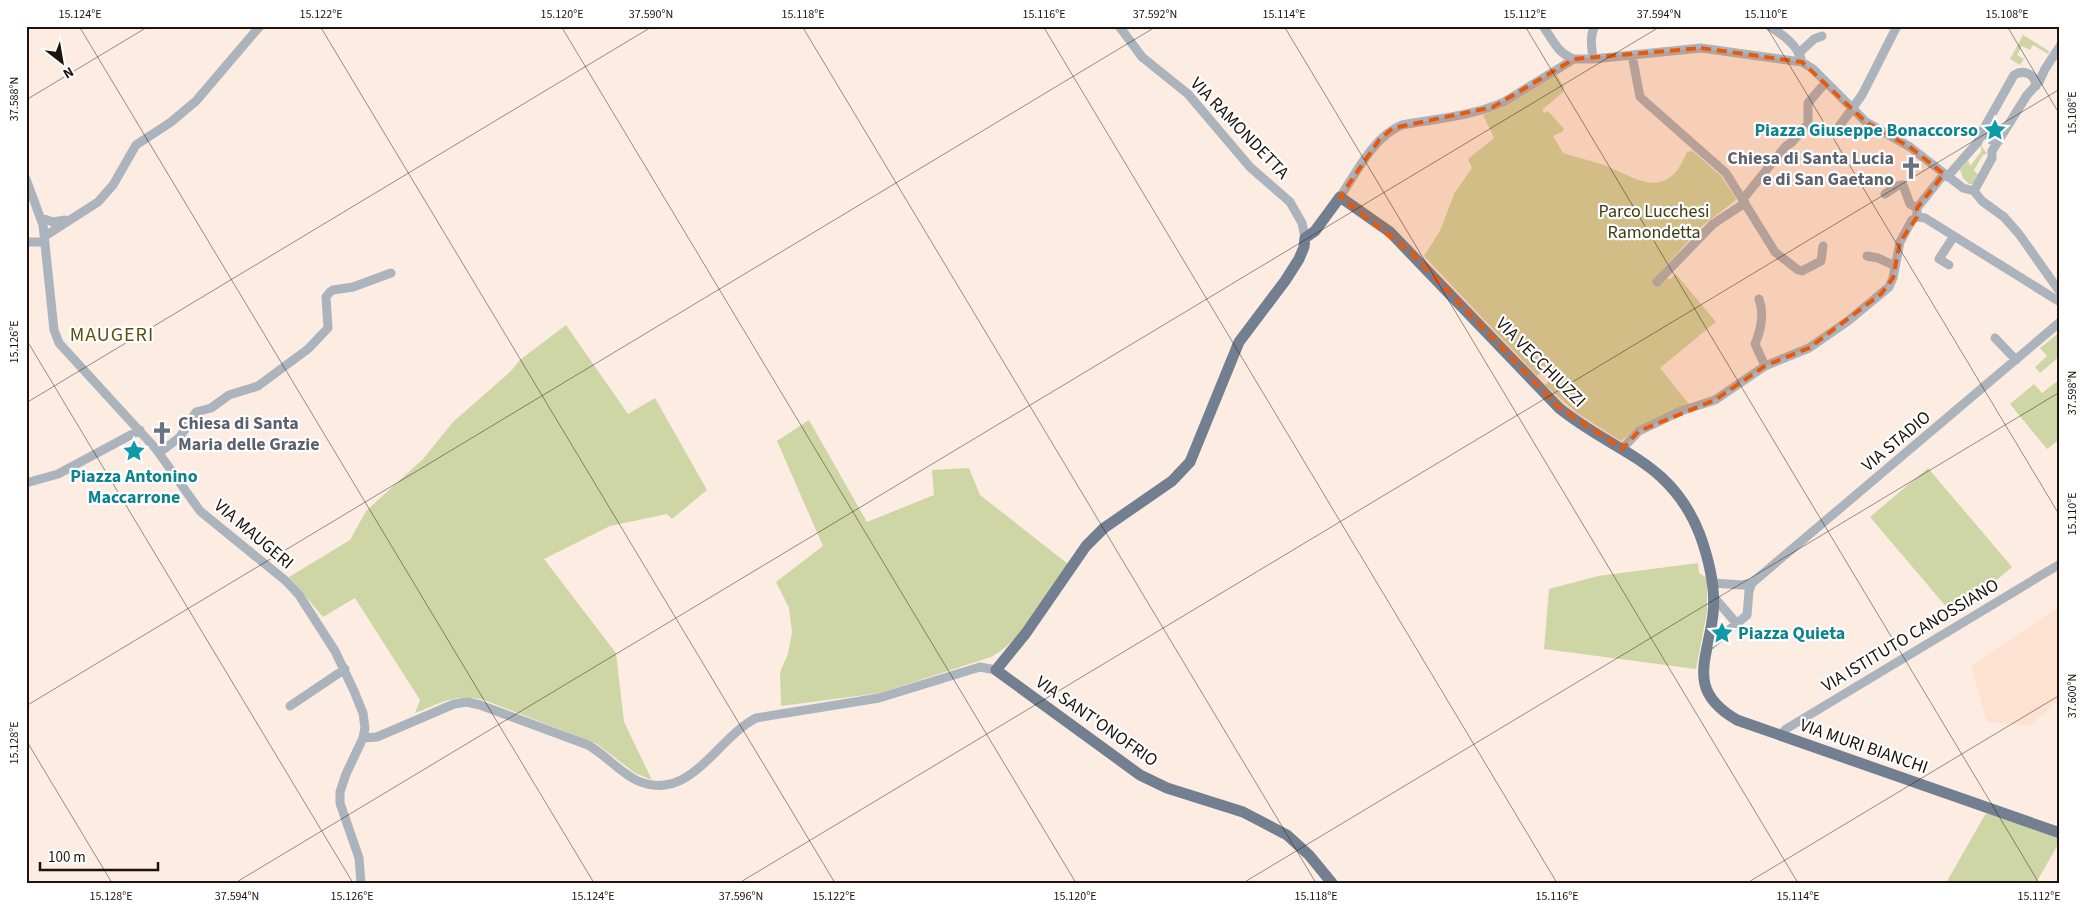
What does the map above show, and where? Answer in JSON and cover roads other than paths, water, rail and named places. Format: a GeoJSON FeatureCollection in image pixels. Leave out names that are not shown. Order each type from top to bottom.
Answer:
{"type":"FeatureCollection","features":[{"type":"Feature","properties":{"kind":"main road"},"geometry":{"type":"LineString","coordinates":[[996,670],[1026,633],[1086,546],[1104,528],[1172,480],[1190,462],[1239,342],[1286,281],[1299,259],[1304,247],[1305,238],[1315,231],[1340,197]]}},
{"type":"Feature","properties":{"kind":"main road","name":"VIA VECCHIUZZI"},"geometry":{"type":"LineString","coordinates":[[1340,197],[1390,232],[1560,408],[1595,435],[1622,449],[1657,472],[1671,485],[1685,504],[1701,538],[1713,583],[1713,596]]}},
{"type":"Feature","properties":{"kind":"main road","name":"VIA MURI BIANCHI"},"geometry":{"type":"LineString","coordinates":[[1713,596],[1713,613],[1706,649],[1705,686],[1713,702],[1726,714],[1780,736],[2060,833]]}},
{"type":"Feature","properties":{"kind":"main road","name":"VIA SANT'ONOFRIO"},"geometry":{"type":"LineString","coordinates":[[996,670],[1140,775],[1167,788],[1243,812],[1287,835],[1309,855],[1332,883]]}},
{"type":"Feature","properties":{"kind":"street"},"geometry":{"type":"LineString","coordinates":[[26,242],[45,239],[68,220],[98,202],[113,185],[136,145],[171,122],[196,100],[260,26]]}},
{"type":"Feature","properties":{"kind":"street","name":"VIA RAMONDETTA"},"geometry":{"type":"LineString","coordinates":[[1119,26],[1142,57],[1193,99],[1250,167],[1290,202],[1302,224],[1305,238]]}},
{"type":"Feature","properties":{"kind":"street"},"geometry":{"type":"LineString","coordinates":[[1543,26],[1558,49],[1565,56],[1574,59],[1593,59],[1701,48],[1802,62],[1826,82],[1866,122],[1910,147],[1963,188],[1974,191],[1982,201],[2012,224],[2059,298]]}},
{"type":"Feature","properties":{"kind":"street"},"geometry":{"type":"LineString","coordinates":[[1593,59],[1591,42],[1595,26]]}},
{"type":"Feature","properties":{"kind":"street"},"geometry":{"type":"LineString","coordinates":[[1769,26],[1782,31],[1800,52],[1802,62]]}},
{"type":"Feature","properties":{"kind":"street"},"geometry":{"type":"LineString","coordinates":[[1838,128],[1862,95],[1898,26]]}},
{"type":"Feature","properties":{"kind":"street"},"geometry":{"type":"LineString","coordinates":[[1800,52],[1814,38],[1822,36]]}},
{"type":"Feature","properties":{"kind":"street"},"geometry":{"type":"LineString","coordinates":[[1974,191],[1992,158],[1992,151],[2027,95],[2036,86],[2060,46]]}},
{"type":"Feature","properties":{"kind":"street"},"geometry":{"type":"LineString","coordinates":[[1632,55],[1640,97],[1726,173],[1775,252],[1798,270],[1802,270],[1821,261],[1823,246]]}},
{"type":"Feature","properties":{"kind":"street"},"geometry":{"type":"LineString","coordinates":[[1340,197],[1379,140],[1393,128],[1493,107],[1574,59]]}},
{"type":"Feature","properties":{"kind":"street"},"geometry":{"type":"LineString","coordinates":[[1622,449],[1640,431],[1681,411],[1715,400],[1766,366],[1810,348],[1889,287],[1900,242],[1912,220],[1946,176],[1978,142],[1982,130],[2014,74],[2021,72],[2031,75],[2038,74],[2045,69]]}},
{"type":"Feature","properties":{"kind":"street"},"geometry":{"type":"LineString","coordinates":[[2031,75],[2036,86]]}},
{"type":"Feature","properties":{"kind":"street"},"geometry":{"type":"LineString","coordinates":[[1657,282],[1713,224],[1744,201],[1784,147],[1792,142],[1808,124],[1808,103],[1826,82]]}},
{"type":"Feature","properties":{"kind":"street"},"geometry":{"type":"LineString","coordinates":[[1982,130],[1987,137],[1999,140]]}},
{"type":"Feature","properties":{"kind":"street"},"geometry":{"type":"LineString","coordinates":[[1978,142],[1986,145],[1992,151]]}},
{"type":"Feature","properties":{"kind":"street","name":"VIA MAUGERI"},"geometry":{"type":"LineString","coordinates":[[26,179],[41,218],[45,239],[54,330],[59,343],[140,430],[159,453],[200,511],[286,582],[300,596],[345,669],[363,713],[365,728],[363,738]]}},
{"type":"Feature","properties":{"kind":"street"},"geometry":{"type":"LineString","coordinates":[[1885,194],[1897,186],[1903,185],[1910,204],[1925,218],[2059,298]]}},
{"type":"Feature","properties":{"kind":"street"},"geometry":{"type":"LineString","coordinates":[[41,218],[53,222],[68,220]]}},
{"type":"Feature","properties":{"kind":"street"},"geometry":{"type":"LineString","coordinates":[[1948,265],[1939,259],[1954,236]]}},
{"type":"Feature","properties":{"kind":"street"},"geometry":{"type":"LineString","coordinates":[[1867,256],[1878,258],[1895,266]]}},
{"type":"Feature","properties":{"kind":"street"},"geometry":{"type":"LineString","coordinates":[[159,453],[180,437],[196,412],[211,408],[230,395],[258,386],[308,349],[328,328],[326,297],[330,292],[353,288],[391,273]]}},
{"type":"Feature","properties":{"kind":"street"},"geometry":{"type":"LineString","coordinates":[[1759,299],[1763,309],[1755,344],[1766,366]]}},
{"type":"Feature","properties":{"kind":"street","name":"VIA STADIO"},"geometry":{"type":"LineString","coordinates":[[1752,583],[2060,322]]}},
{"type":"Feature","properties":{"kind":"street"},"geometry":{"type":"LineString","coordinates":[[1995,338],[2016,360]]}},
{"type":"Feature","properties":{"kind":"street"},"geometry":{"type":"LineString","coordinates":[[26,482],[58,474],[140,430]]}},
{"type":"Feature","properties":{"kind":"street","name":"VIA ISTITUTO CANOSSIANO"},"geometry":{"type":"LineString","coordinates":[[1780,736],[1786,729],[2060,564]]}},
{"type":"Feature","properties":{"kind":"street"},"geometry":{"type":"LineString","coordinates":[[1706,649],[1747,614],[1752,583],[1742,585],[1713,583]]}},
{"type":"Feature","properties":{"kind":"street"},"geometry":{"type":"LineString","coordinates":[[1713,596],[1737,624]]}},
{"type":"Feature","properties":{"kind":"street"},"geometry":{"type":"LineString","coordinates":[[361,883],[359,858],[340,803],[340,792],[346,774],[363,738],[377,737],[454,704],[467,702],[480,705],[588,745],[636,780],[652,786],[668,786],[680,782],[692,774],[738,729],[756,718],[770,714],[852,704],[879,698],[980,667],[996,670]]}},
{"type":"Feature","properties":{"kind":"street"},"geometry":{"type":"LineString","coordinates":[[290,706],[345,669]]}},
{"type":"Feature","properties":{"kind":"place","name":"Piazza Giuseppe Bonaccorso"},"geometry":{"type":"Point","coordinates":[1995,130]}},
{"type":"Feature","properties":{"kind":"place","name":"Chiesa di Santa Lucia e di San Gaetano"},"geometry":{"type":"Point","coordinates":[1911,168]}},
{"type":"Feature","properties":{"kind":"place","name":"Chiesa di Santa Maria delle Grazie"},"geometry":{"type":"Point","coordinates":[162,433]}},
{"type":"Feature","properties":{"kind":"place","name":"Piazza Antonino Maccarrone"},"geometry":{"type":"Point","coordinates":[134,451]}},
{"type":"Feature","properties":{"kind":"place","name":"Piazza Quieta"},"geometry":{"type":"Point","coordinates":[1722,633]}},
{"type":"Feature","properties":{"kind":"district","name":"MAUGERI"},"geometry":{"type":"Point","coordinates":[112,334]}},
{"type":"Feature","properties":{"kind":"park label","name":"Parco Lucchesi Ramondetta"},"geometry":{"type":"Point","coordinates":[1654,221]}}]}
